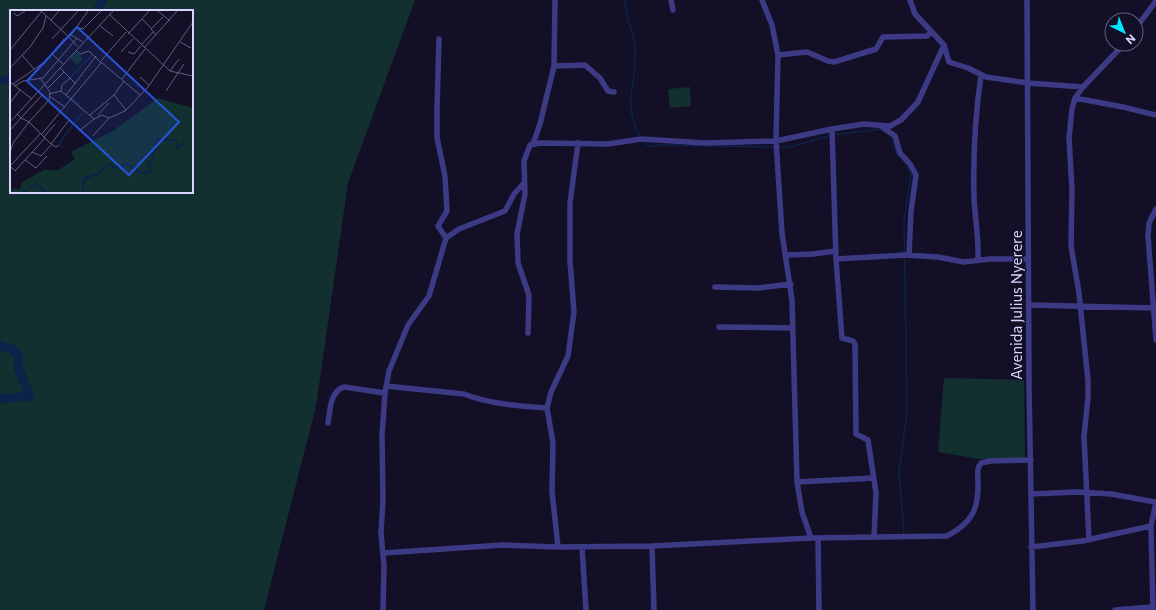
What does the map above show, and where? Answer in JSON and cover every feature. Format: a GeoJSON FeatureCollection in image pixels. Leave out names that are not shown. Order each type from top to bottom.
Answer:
{"type":"FeatureCollection","features":[{"type":"Feature","properties":{"kind":"street"},"geometry":{"type":"LineString","coordinates":[[528,333],[529,295],[518,266],[517,234],[525,194],[525,157],[528,148],[533,144],[540,124],[554,66],[555,0]]}},
{"type":"Feature","properties":{"kind":"street"},"geometry":{"type":"LineString","coordinates":[[671,0],[673,10]]}},
{"type":"Feature","properties":{"kind":"street"},"geometry":{"type":"LineString","coordinates":[[762,0],[772,25],[778,54],[776,141],[782,233],[791,284],[797,482],[802,512],[811,538]]}},
{"type":"Feature","properties":{"kind":"street"},"geometry":{"type":"LineString","coordinates":[[910,0],[915,14],[944,45],[949,62],[968,68],[981,75],[1028,83],[1083,87]]}},
{"type":"Feature","properties":{"kind":"street","name":"Avenida Julius Nyerere"},"geometry":{"type":"LineString","coordinates":[[1027,0],[1028,260],[1033,610]]}},
{"type":"Feature","properties":{"kind":"street"},"geometry":{"type":"LineString","coordinates":[[1144,17],[1156,1]]}},
{"type":"Feature","properties":{"kind":"street"},"geometry":{"type":"LineString","coordinates":[[778,54],[807,52],[834,62],[876,49],[883,37],[918,37],[927,36],[932,32]]}},
{"type":"Feature","properties":{"kind":"street"},"geometry":{"type":"LineString","coordinates":[[439,39],[437,138],[445,176],[447,211],[438,226],[446,238]]}},
{"type":"Feature","properties":{"kind":"street"},"geometry":{"type":"LineString","coordinates":[[533,144],[616,144],[641,139],[706,143],[776,141],[832,129],[876,124],[890,126],[901,120],[918,102],[944,45]]}},
{"type":"Feature","properties":{"kind":"street"},"geometry":{"type":"LineString","coordinates":[[1089,540],[1084,436],[1088,398],[1088,381],[1077,278],[1071,246],[1072,189],[1069,138],[1072,109],[1075,98],[1083,87],[1116,52]]}},
{"type":"Feature","properties":{"kind":"street"},"geometry":{"type":"LineString","coordinates":[[554,66],[584,66],[600,78],[608,91],[614,92]]}},
{"type":"Feature","properties":{"kind":"street"},"geometry":{"type":"LineString","coordinates":[[978,260],[978,235],[974,196],[974,127],[981,75]]}},
{"type":"Feature","properties":{"kind":"street"},"geometry":{"type":"LineString","coordinates":[[1075,98],[1123,107],[1156,116]]}},
{"type":"Feature","properties":{"kind":"street"},"geometry":{"type":"LineString","coordinates":[[876,124],[889,130],[895,136],[900,153],[910,164],[916,175],[911,211],[909,255]]}},
{"type":"Feature","properties":{"kind":"street"},"geometry":{"type":"LineString","coordinates":[[832,129],[836,259],[842,338],[853,341],[855,344],[856,434],[868,440],[876,494],[874,537]]}},
{"type":"Feature","properties":{"kind":"street"},"geometry":{"type":"LineString","coordinates":[[558,547],[552,491],[553,443],[547,408],[551,392],[568,356],[574,312],[570,261],[570,203],[578,143]]}},
{"type":"Feature","properties":{"kind":"street"},"geometry":{"type":"LineString","coordinates":[[383,610],[384,553],[381,533],[383,500],[382,435],[385,393],[389,371],[405,332],[432,289],[446,238],[459,229],[505,211],[514,194],[524,183]]}},
{"type":"Feature","properties":{"kind":"street"},"geometry":{"type":"LineString","coordinates":[[1156,209],[1150,223],[1148,236],[1156,340]]}},
{"type":"Feature","properties":{"kind":"street"},"geometry":{"type":"LineString","coordinates":[[786,255],[836,251]]}},
{"type":"Feature","properties":{"kind":"street"},"geometry":{"type":"LineString","coordinates":[[836,259],[909,255],[938,257],[964,262],[978,260],[1028,260]]}},
{"type":"Feature","properties":{"kind":"street"},"geometry":{"type":"LineString","coordinates":[[715,287],[758,288],[791,284]]}},
{"type":"Feature","properties":{"kind":"street"},"geometry":{"type":"LineString","coordinates":[[1029,305],[1154,308]]}},
{"type":"Feature","properties":{"kind":"street"},"geometry":{"type":"LineString","coordinates":[[719,327],[792,328]]}},
{"type":"Feature","properties":{"kind":"street"},"geometry":{"type":"LineString","coordinates":[[386,386],[464,394],[472,398],[521,406],[547,408]]}},
{"type":"Feature","properties":{"kind":"street"},"geometry":{"type":"LineString","coordinates":[[328,423],[335,392],[339,388],[344,387],[385,393]]}},
{"type":"Feature","properties":{"kind":"street"},"geometry":{"type":"LineString","coordinates":[[384,553],[503,545],[558,547],[652,546],[811,538],[947,536],[963,526],[971,517],[977,501],[977,472],[981,463],[990,461],[1031,460]]}},
{"type":"Feature","properties":{"kind":"street"},"geometry":{"type":"LineString","coordinates":[[797,482],[873,478]]}},
{"type":"Feature","properties":{"kind":"street"},"geometry":{"type":"LineString","coordinates":[[1031,494],[1087,492],[1111,494],[1156,502],[1151,526],[1153,608],[1115,610]]}},
{"type":"Feature","properties":{"kind":"street"},"geometry":{"type":"LineString","coordinates":[[1031,547],[1089,540],[1151,526]]}},
{"type":"Feature","properties":{"kind":"street"},"geometry":{"type":"LineString","coordinates":[[818,538],[819,610]]}},
{"type":"Feature","properties":{"kind":"street"},"geometry":{"type":"LineString","coordinates":[[652,546],[654,610]]}},
{"type":"Feature","properties":{"kind":"street"},"geometry":{"type":"LineString","coordinates":[[582,547],[586,610]]}},
{"type":"Feature","properties":{"kind":"green space"},"geometry":{"type":"Polygon","coordinates":[[[0,0],[415,0],[348,183],[316,406],[264,610],[0,610],[0,0]]]}},
{"type":"Feature","properties":{"kind":"green space"},"geometry":{"type":"Polygon","coordinates":[[[690,87],[691,106],[670,108],[668,89],[690,87]]]}},
{"type":"Feature","properties":{"kind":"green space"},"geometry":{"type":"Polygon","coordinates":[[[944,378],[1024,380],[1025,458],[979,459],[938,452],[944,378]]]}},
{"type":"Feature","properties":{"kind":"waterway"},"geometry":{"type":"LineString","coordinates":[[98,10],[103,0]]}},
{"type":"Feature","properties":{"kind":"waterway"},"geometry":{"type":"LineString","coordinates":[[625,0],[626,12],[635,48],[631,103],[632,113],[634,125],[640,137]]}},
{"type":"Feature","properties":{"kind":"waterway"},"geometry":{"type":"LineString","coordinates":[[0,81],[10,78]]}},
{"type":"Feature","properties":{"kind":"waterway"},"geometry":{"type":"LineString","coordinates":[[779,147],[790,147],[832,135],[881,129]]}},
{"type":"Feature","properties":{"kind":"waterway"},"geometry":{"type":"LineString","coordinates":[[893,138],[896,153],[907,165],[911,175],[904,221],[907,412],[899,472],[904,535]]}},
{"type":"Feature","properties":{"kind":"waterway"},"geometry":{"type":"LineString","coordinates":[[642,140],[645,144],[652,147],[660,145],[775,147]]}},
{"type":"Feature","properties":{"kind":"waterway"},"geometry":{"type":"LineString","coordinates":[[0,345],[2,347],[12,349],[19,357],[18,367],[30,396],[0,399]]}}]}
